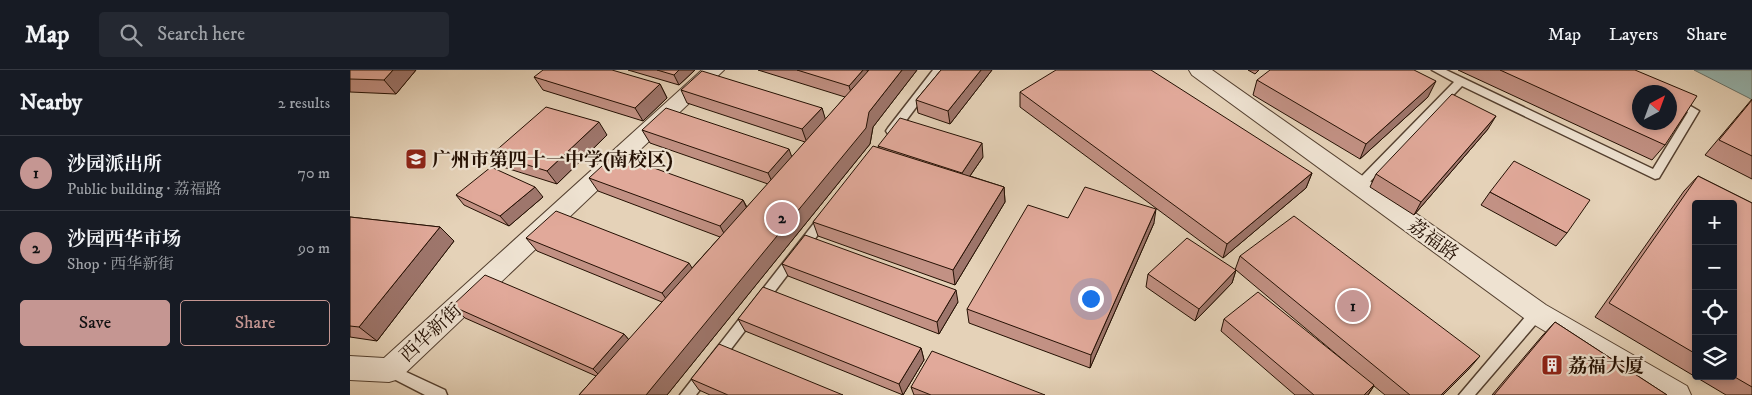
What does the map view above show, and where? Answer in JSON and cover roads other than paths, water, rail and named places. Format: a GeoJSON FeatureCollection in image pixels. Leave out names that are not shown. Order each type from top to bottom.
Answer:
{"type":"FeatureCollection","features":[{"type":"Feature","properties":{"kind":"street","name":"西华新街"},"geometry":{"type":"LineString","coordinates":[[388,370],[714,70]]}},
{"type":"Feature","properties":{"kind":"street","name":"荔福路"},"geometry":{"type":"LineString","coordinates":[[1199,70],[1537,314],[1677,395]]}},
{"type":"Feature","properties":{"kind":"street"},"geometry":{"type":"LineString","coordinates":[[350,368],[388,370]]}},
{"type":"Feature","properties":{"kind":"lane"},"geometry":{"type":"LineString","coordinates":[[885,140],[939,70]]}},
{"type":"Feature","properties":{"kind":"lane"},"geometry":{"type":"LineString","coordinates":[[1437,70],[1654,174],[1694,110],[1677,101]]}},
{"type":"Feature","properties":{"kind":"lane"},"geometry":{"type":"LineString","coordinates":[[1359,186],[1460,82]]}},
{"type":"Feature","properties":{"kind":"lane"},"geometry":{"type":"LineString","coordinates":[[687,395],[831,209]]}},
{"type":"Feature","properties":{"kind":"lane"},"geometry":{"type":"LineString","coordinates":[[1466,395],[1537,314]]}},
{"type":"Feature","properties":{"kind":"lane"},"geometry":{"type":"LineString","coordinates":[[388,370],[440,395]]}},
{"type":"Feature","properties":{"kind":"water"},"geometry":{"type":"Polygon","coordinates":[[[1694,70],[1752,70],[1752,100],[1749,98],[1694,70]]]}},
{"type":"Feature","properties":{"kind":"place","name":"广州市第四十一中学(南校区)"},"geometry":{"type":"Point","coordinates":[416,159]}},
{"type":"Feature","properties":{"kind":"place","name":"沙园西华市场"},"geometry":{"type":"Point","coordinates":[782,218]}},
{"type":"Feature","properties":{"kind":"place","name":"沙园派出所"},"geometry":{"type":"Point","coordinates":[1353,306]}},
{"type":"Feature","properties":{"kind":"place","name":"荔福大厦"},"geometry":{"type":"Point","coordinates":[1552,365]}}]}
